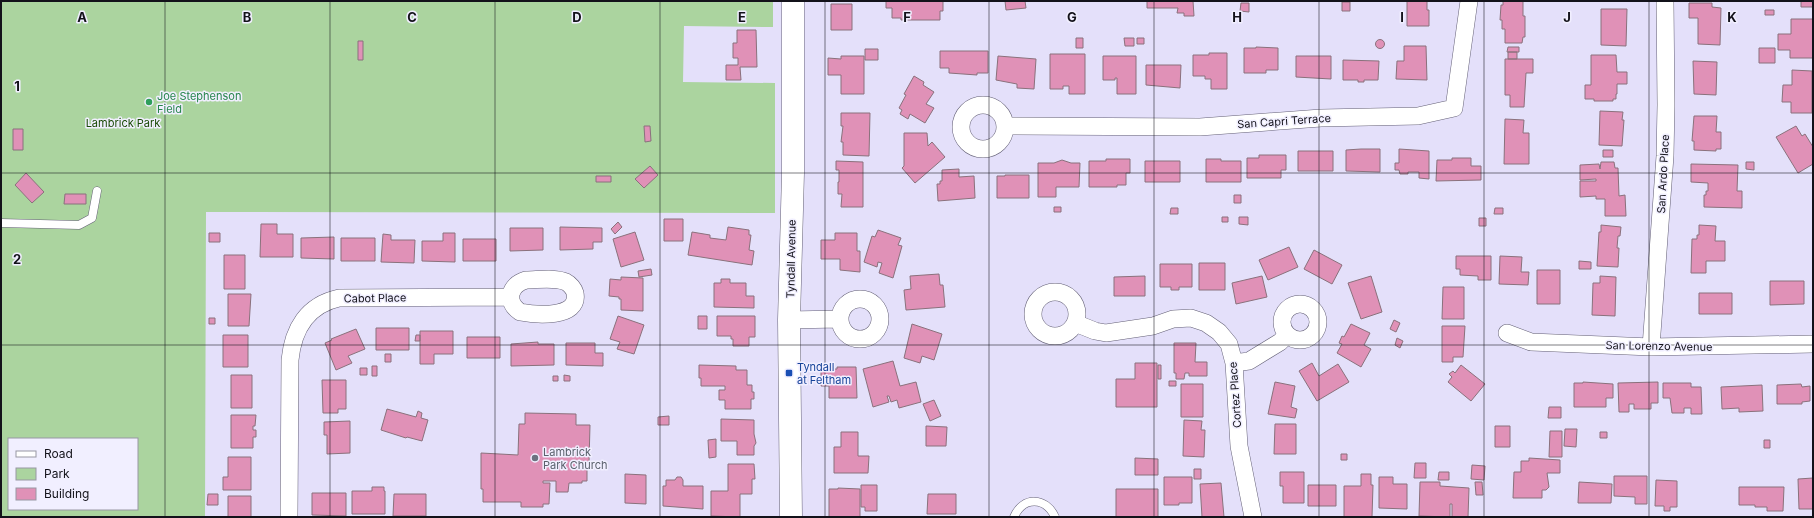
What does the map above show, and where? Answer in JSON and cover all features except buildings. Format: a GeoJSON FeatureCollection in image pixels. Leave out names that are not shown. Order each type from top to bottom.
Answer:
{"type":"FeatureCollection","features":[{"type":"Feature","properties":{"kind":"street","name":"Tyndall Avenue"},"geometry":{"type":"LineString","coordinates":[[791,517],[789,320],[793,173],[793,1]]}},
{"type":"Feature","properties":{"kind":"street","name":"San Capri Terrace"},"geometry":{"type":"LineString","coordinates":[[1005,126],[1200,127],[1321,118],[1418,116],[1454,108],[1469,1]]}},
{"type":"Feature","properties":{"kind":"street","name":"San Ardo Place"},"geometry":{"type":"LineString","coordinates":[[1650,347],[1665,156],[1665,1]]}},
{"type":"Feature","properties":{"kind":"street","name":"Cabot Place"},"geometry":{"type":"LineString","coordinates":[[290,517],[290,360],[294,335],[308,314],[327,301],[339,298],[510,297]]}},
{"type":"Feature","properties":{"kind":"street","name":"Cortez Place"},"geometry":{"type":"LineString","coordinates":[[1075,322],[1095,331],[1112,333],[1153,326],[1173,319],[1191,318],[1206,322],[1219,332],[1229,344],[1234,364],[1239,446],[1253,517]]}},
{"type":"Feature","properties":{"kind":"street"},"geometry":{"type":"LineString","coordinates":[[789,320],[839,319]]}},
{"type":"Feature","properties":{"kind":"street","name":"San Lorenzo Avenue"},"geometry":{"type":"LineString","coordinates":[[1507,333],[1531,342],[1650,347],[1813,344]]}},
{"type":"Feature","properties":{"kind":"street"},"geometry":{"type":"LineString","coordinates":[[1234,364],[1249,361],[1280,342],[1287,335]]}},
{"type":"Feature","properties":{"kind":"lane"},"geometry":{"type":"LineString","coordinates":[[1,223],[79,225],[92,218],[97,191]]}},
{"type":"Feature","properties":{"kind":"lane"},"geometry":{"type":"LineString","coordinates":[[1014,517],[1022,506],[1035,501],[1048,506],[1055,517]]}},
{"type":"Feature","properties":{"kind":"green space","name":"Lambrick Park"},"geometry":{"type":"Polygon","coordinates":[[[1,1],[773,1],[773,27],[684,26],[683,82],[775,83],[775,213],[206,212],[205,517],[1,517],[1,1]]]}},
{"type":"Feature","properties":{"kind":"place","name":"Joe Stephenson Field"},"geometry":{"type":"Point","coordinates":[149,102]}},
{"type":"Feature","properties":{"kind":"place","name":"Tyndall at Feltham"},"geometry":{"type":"Point","coordinates":[789,373]}},
{"type":"Feature","properties":{"kind":"place","name":"Lambrick Park Church"},"geometry":{"type":"Point","coordinates":[535,458]}}]}
